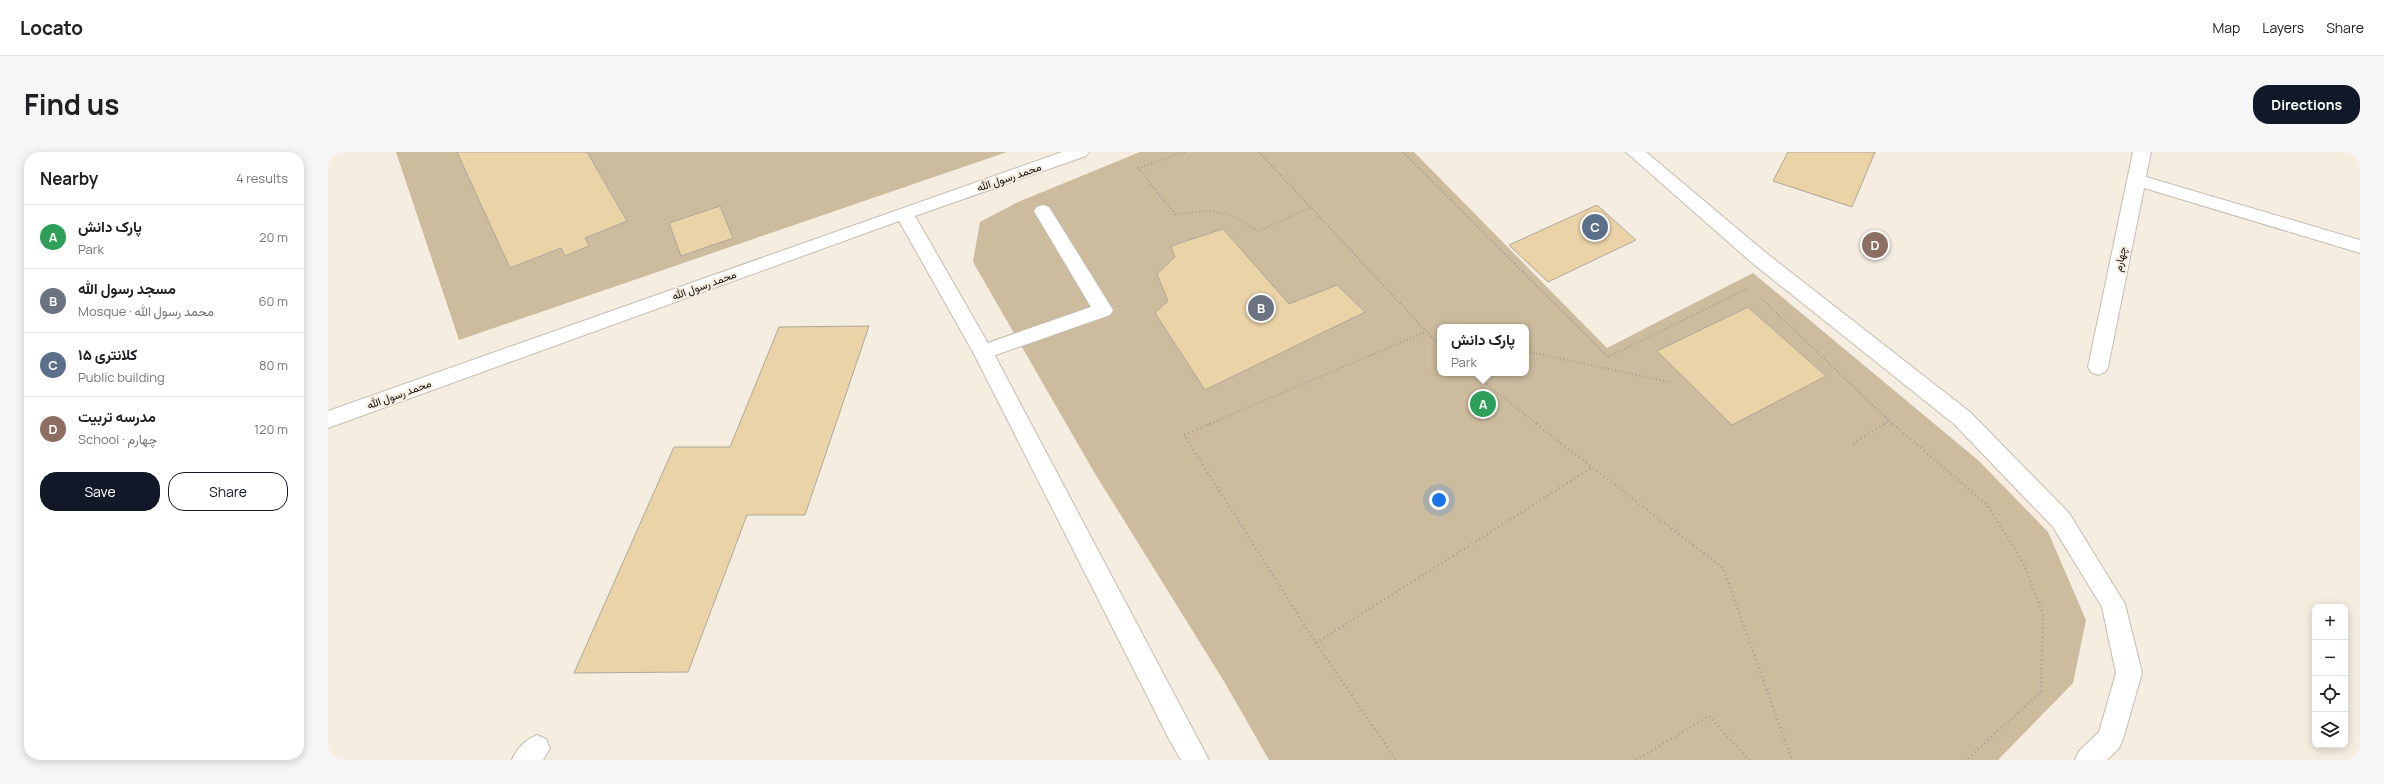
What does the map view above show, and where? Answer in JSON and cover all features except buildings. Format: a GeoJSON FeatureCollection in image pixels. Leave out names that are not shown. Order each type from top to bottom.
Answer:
{"type":"FeatureCollection","features":[{"type":"Feature","properties":{"kind":"street","name":"محمد رسول الله"},"geometry":{"type":"LineString","coordinates":[[328,420],[904,213],[1080,152]]}},
{"type":"Feature","properties":{"kind":"street"},"geometry":{"type":"LineString","coordinates":[[1634,152],[1758,258],[1962,418],[2061,520],[2113,604],[2129,673],[2110,739],[2088,760]]}},
{"type":"Feature","properties":{"kind":"street","name":"چهارم"},"geometry":{"type":"LineString","coordinates":[[2098,367],[2142,152]]}},
{"type":"Feature","properties":{"kind":"street"},"geometry":{"type":"LineString","coordinates":[[2136,180],[2360,247]]}},
{"type":"Feature","properties":{"kind":"street"},"geometry":{"type":"LineString","coordinates":[[983,352],[1103,310],[1043,211]]}},
{"type":"Feature","properties":{"kind":"street"},"geometry":{"type":"LineString","coordinates":[[904,213],[983,352],[1179,732],[1196,760]]}},
{"type":"Feature","properties":{"kind":"path"},"geometry":{"type":"LineString","coordinates":[[1185,152],[1138,168],[1175,214],[1211,211],[1231,215],[1258,231],[1312,207]]}},
{"type":"Feature","properties":{"kind":"path"},"geometry":{"type":"LineString","coordinates":[[1259,152],[1312,207],[1425,332],[1437,343]]}},
{"type":"Feature","properties":{"kind":"path"},"geometry":{"type":"LineString","coordinates":[[1403,152],[1608,358],[1750,287],[1755,292]]}},
{"type":"Feature","properties":{"kind":"path"},"geometry":{"type":"LineString","coordinates":[[1761,297],[1889,421],[1987,505],[2023,562],[2043,614],[2041,692],[1966,760]]}},
{"type":"Feature","properties":{"kind":"path"},"geometry":{"type":"LineString","coordinates":[[1396,760],[1316,643],[1184,435],[1425,332]]}},
{"type":"Feature","properties":{"kind":"path"},"geometry":{"type":"LineString","coordinates":[[1529,352],[1662,382],[1673,383]]}},
{"type":"Feature","properties":{"kind":"path"},"geometry":{"type":"LineString","coordinates":[[1478,376],[1591,468],[1723,568],[1792,760]]}},
{"type":"Feature","properties":{"kind":"path"},"geometry":{"type":"LineString","coordinates":[[1853,444],[1889,421]]}},
{"type":"Feature","properties":{"kind":"path"},"geometry":{"type":"LineString","coordinates":[[1316,643],[1591,468]]}},
{"type":"Feature","properties":{"kind":"path"},"geometry":{"type":"LineString","coordinates":[[1636,760],[1708,716],[1749,760]]}},
{"type":"Feature","properties":{"kind":"shaded area"},"geometry":{"type":"Polygon","coordinates":[[[396,152],[1007,152],[459,340],[396,152]]]}},
{"type":"Feature","properties":{"kind":"shaded area"},"geometry":{"type":"Polygon","coordinates":[[[1140,152],[1414,152],[1607,348],[1753,273],[1979,461],[2048,532],[2086,620],[2073,683],[1998,760],[1269,760],[1225,683],[1094,472],[973,262],[980,222],[1018,202],[1140,152]]]}},
{"type":"Feature","properties":{"kind":"place","name":"کلانتری ۱۵"},"geometry":{"type":"Point","coordinates":[1595,227]}},
{"type":"Feature","properties":{"kind":"place","name":"مدرسه تربیت"},"geometry":{"type":"Point","coordinates":[1875,245]}},
{"type":"Feature","properties":{"kind":"place","name":"مسجد رسول الله"},"geometry":{"type":"Point","coordinates":[1261,308]}},
{"type":"Feature","properties":{"kind":"place","name":"پارک دانش"},"geometry":{"type":"Point","coordinates":[1483,404]}}]}
